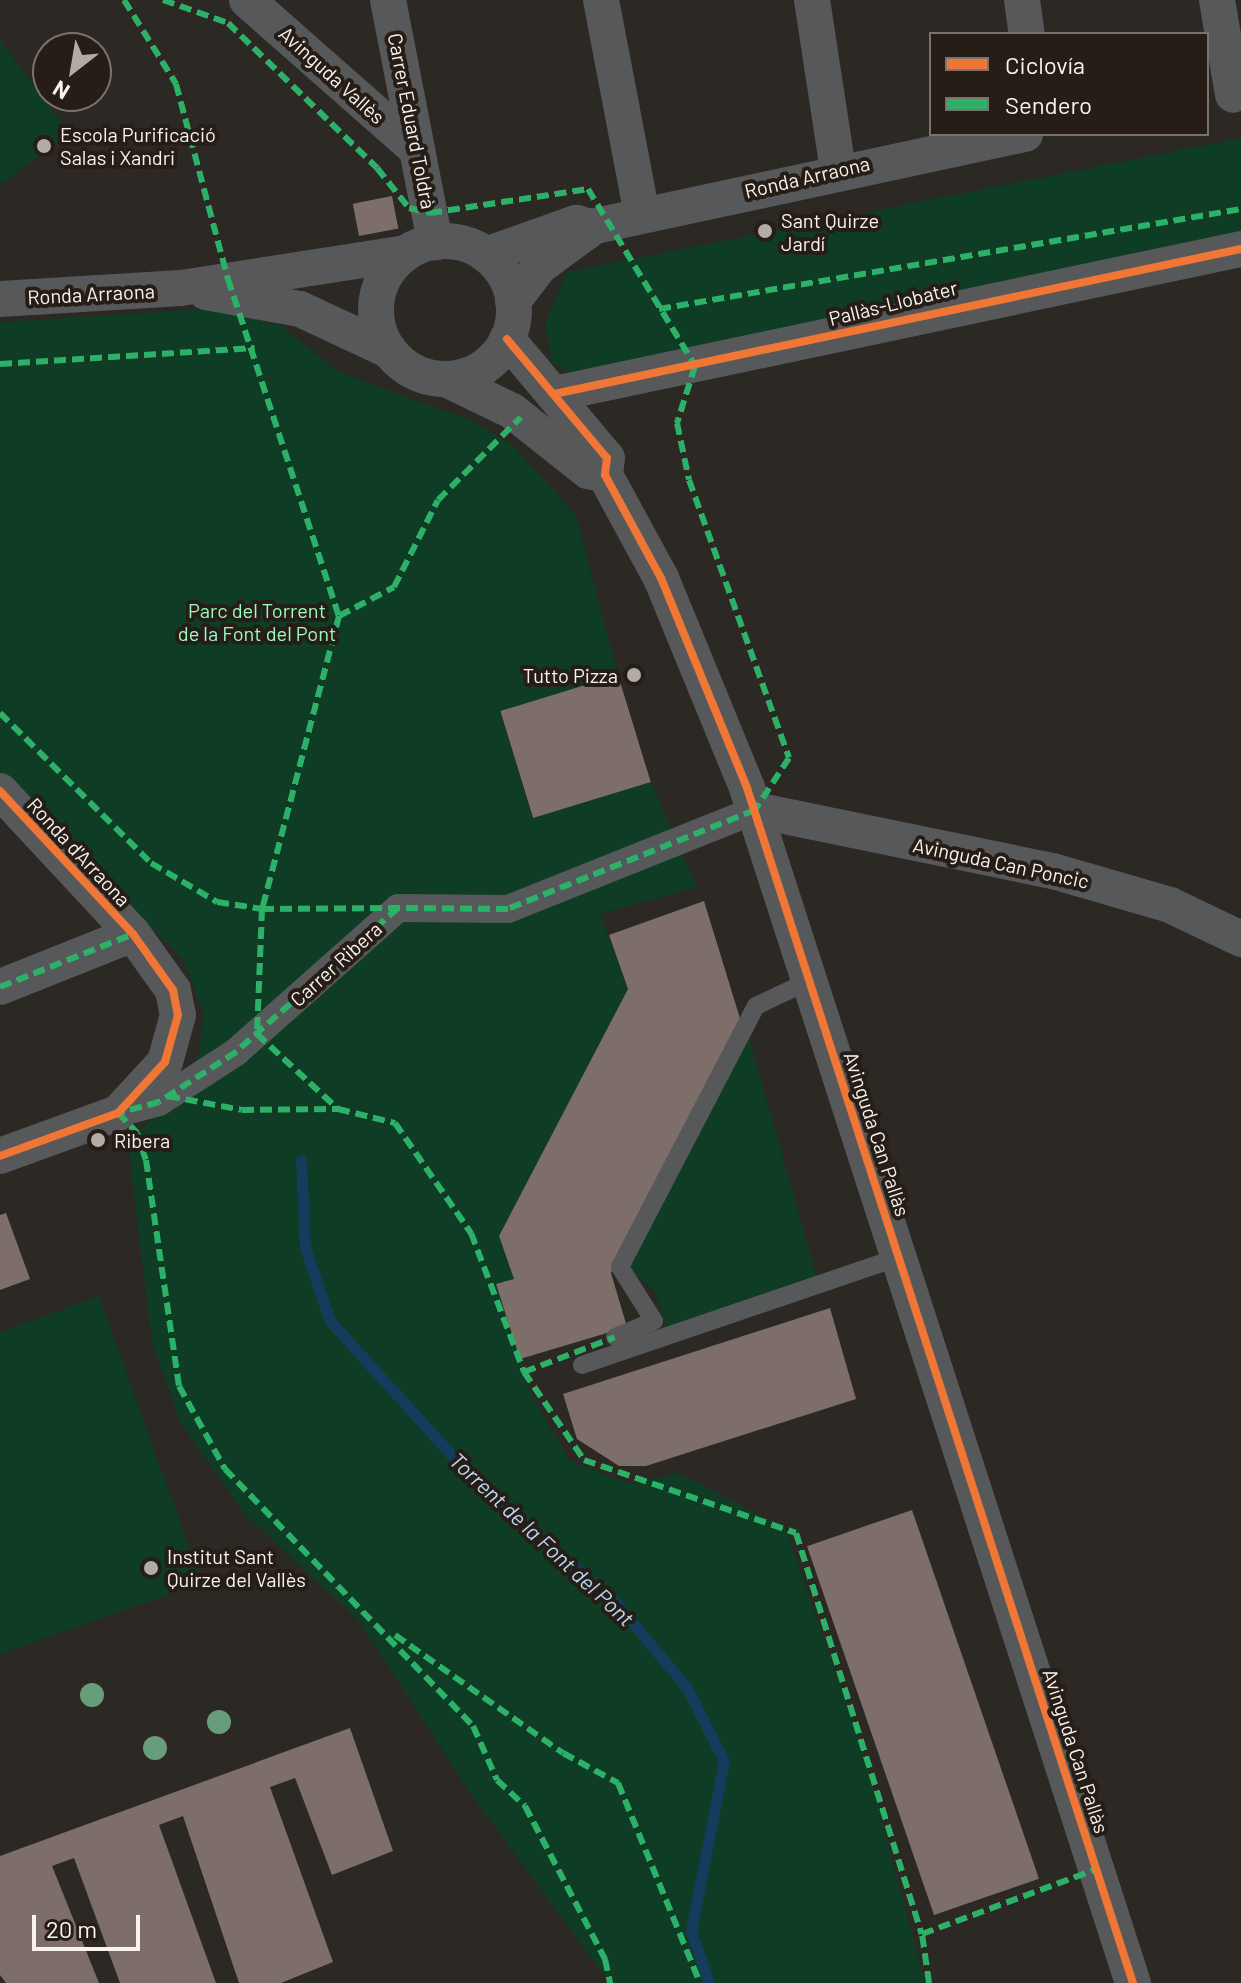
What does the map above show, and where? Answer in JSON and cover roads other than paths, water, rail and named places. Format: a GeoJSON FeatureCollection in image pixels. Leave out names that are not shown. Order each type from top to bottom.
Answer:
{"type":"FeatureCollection","features":[{"type":"Feature","properties":{"kind":"street","name":"Avinguda Vallès"},"geometry":{"type":"LineString","coordinates":[[247,0],[417,150]]}},
{"type":"Feature","properties":{"kind":"street","name":"Carrer Eduard Toldrà"},"geometry":{"type":"LineString","coordinates":[[388,0],[417,150],[420,247]]}},
{"type":"Feature","properties":{"kind":"street"},"geometry":{"type":"LineString","coordinates":[[601,0],[642,215]]}},
{"type":"Feature","properties":{"kind":"street"},"geometry":{"type":"LineString","coordinates":[[812,0],[838,169]]}},
{"type":"Feature","properties":{"kind":"street"},"geometry":{"type":"LineString","coordinates":[[1022,0],[1027,32]]}},
{"type":"Feature","properties":{"kind":"street"},"geometry":{"type":"LineString","coordinates":[[1217,0],[1227,97]]}},
{"type":"Feature","properties":{"kind":"street","name":"Ronda Arraona"},"geometry":{"type":"LineString","coordinates":[[0,299],[181,288],[420,247],[486,255],[565,225],[591,227],[838,169],[1014,136]]}},
{"type":"Feature","properties":{"kind":"street","name":"Ronda Arraona"},"geometry":{"type":"LineString","coordinates":[[507,339],[513,301],[540,266],[591,227]]}},
{"type":"Feature","properties":{"kind":"street"},"geometry":{"type":"LineString","coordinates":[[390,351],[376,306],[384,276],[420,247]]}},
{"type":"Feature","properties":{"kind":"street","name":"Pallàs-Llobater"},"geometry":{"type":"LineString","coordinates":[[554,394],[1241,249]]}},
{"type":"Feature","properties":{"kind":"street"},"geometry":{"type":"LineString","coordinates":[[486,255],[513,301]]}},
{"type":"Feature","properties":{"kind":"street","name":"Ronda Arraona"},"geometry":{"type":"LineString","coordinates":[[181,288],[300,309],[390,351],[414,372],[446,379]]}},
{"type":"Feature","properties":{"kind":"street"},"geometry":{"type":"LineString","coordinates":[[446,379],[482,368],[507,339]]}},
{"type":"Feature","properties":{"kind":"street","name":"Avinguda Can Pallàs"},"geometry":{"type":"LineString","coordinates":[[507,339],[607,458],[605,475],[661,578],[755,810],[1133,1983]]}},
{"type":"Feature","properties":{"kind":"street"},"geometry":{"type":"LineString","coordinates":[[446,379],[512,411],[588,471],[605,475]]}},
{"type":"Feature","properties":{"kind":"street","name":"Ronda d'Arraona"},"geometry":{"type":"LineString","coordinates":[[2,796],[133,934],[173,990],[178,1015],[165,1062],[118,1113]]}},
{"type":"Feature","properties":{"kind":"street","name":"Avinguda Can Poncic"},"geometry":{"type":"LineString","coordinates":[[755,810],[1053,871],[1170,905],[1241,939]]}},
{"type":"Feature","properties":{"kind":"street","name":"Carrer Ribera"},"geometry":{"type":"LineString","coordinates":[[118,1113],[159,1102],[236,1052],[398,908],[508,909],[755,810]]}},
{"type":"Feature","properties":{"kind":"street"},"geometry":{"type":"LineString","coordinates":[[0,987],[133,934]]}},
{"type":"Feature","properties":{"kind":"street"},"geometry":{"type":"LineString","coordinates":[[0,1156],[118,1113]]}},
{"type":"Feature","properties":{"kind":"lane"},"geometry":{"type":"LineString","coordinates":[[615,1337],[654,1321],[620,1267],[756,1006],[811,980]]}},
{"type":"Feature","properties":{"kind":"lane"},"geometry":{"type":"LineString","coordinates":[[582,1365],[900,1257]]}},
{"type":"Feature","properties":{"kind":"waterway","name":"Torrent de la Font del Pont"},"geometry":{"type":"LineString","coordinates":[[301,1160],[305,1247],[330,1321],[468,1473],[618,1605],[687,1688],[724,1761],[691,1931],[709,1983]]}},
{"type":"Feature","properties":{"kind":"place","name":"Escola Purificació Salas i Xandri"},"geometry":{"type":"Point","coordinates":[44,146]}},
{"type":"Feature","properties":{"kind":"place","name":"Sant Quirze Jardí"},"geometry":{"type":"Point","coordinates":[765,231]}},
{"type":"Feature","properties":{"kind":"place","name":"Tutto Pizza"},"geometry":{"type":"Point","coordinates":[634,675]}},
{"type":"Feature","properties":{"kind":"place","name":"Ribera"},"geometry":{"type":"Point","coordinates":[98,1140]}},
{"type":"Feature","properties":{"kind":"place","name":"Institut Sant Quirze del Vallès"},"geometry":{"type":"Point","coordinates":[151,1568]}},
{"type":"Feature","properties":{"kind":"park label","name":"Parc del Torrent de la Font del Pont"},"geometry":{"type":"Point","coordinates":[257,622]}}]}
